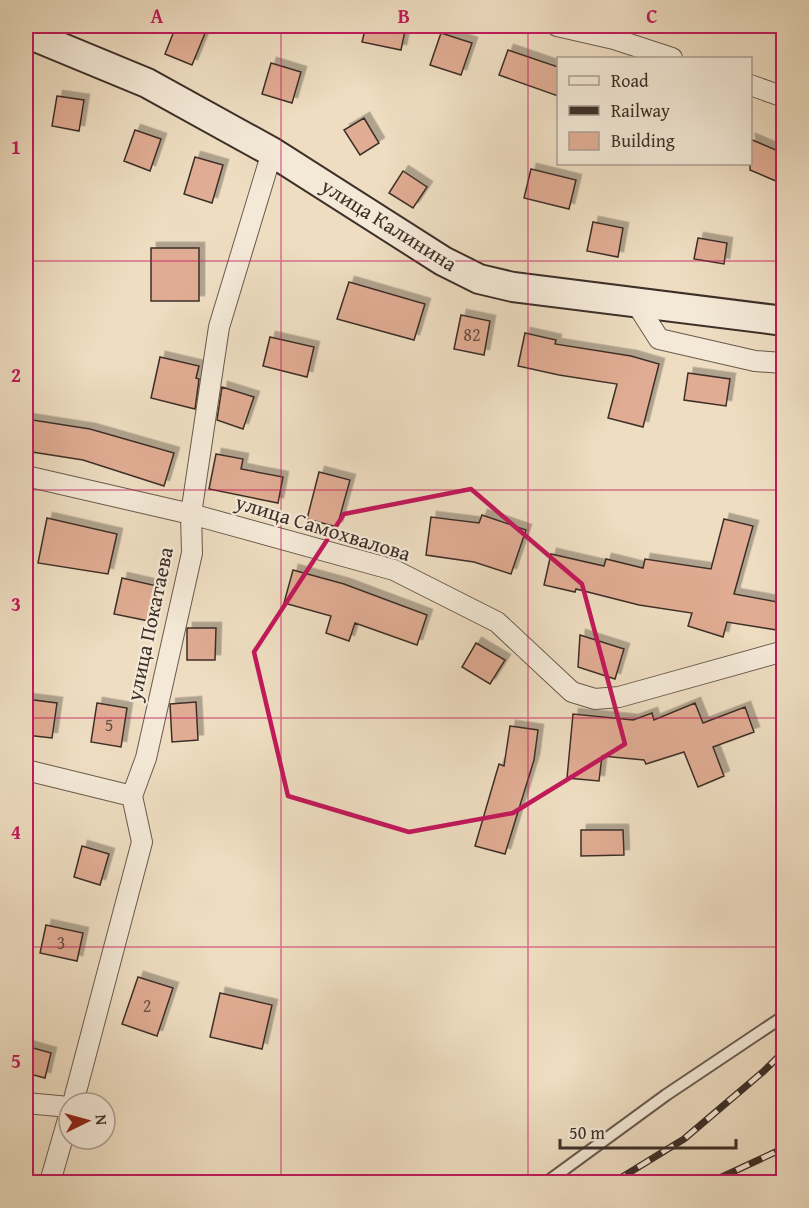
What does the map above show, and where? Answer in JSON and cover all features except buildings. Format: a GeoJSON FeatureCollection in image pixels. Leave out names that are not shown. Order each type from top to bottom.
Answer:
{"type":"FeatureCollection","features":[{"type":"Feature","properties":{"kind":"main road","name":"улица Калинина"},"geometry":{"type":"LineString","coordinates":[[26,33],[147,83],[272,152],[443,261],[479,279],[513,287],[783,321]]}},
{"type":"Feature","properties":{"kind":"street"},"geometry":{"type":"LineString","coordinates":[[557,26],[614,39],[669,57]]}},
{"type":"Feature","properties":{"kind":"street"},"geometry":{"type":"LineString","coordinates":[[752,86],[783,97]]}},
{"type":"Feature","properties":{"kind":"street","name":"улица Покатаева"},"geometry":{"type":"LineString","coordinates":[[132,796],[146,758],[192,553],[191,514],[219,327],[272,152]]}},
{"type":"Feature","properties":{"kind":"street"},"geometry":{"type":"LineString","coordinates":[[636,303],[659,339],[754,361],[783,363]]}},
{"type":"Feature","properties":{"kind":"street","name":"улица Самохвалова"},"geometry":{"type":"LineString","coordinates":[[26,476],[191,514],[393,570],[497,622],[572,692],[595,699],[619,697],[783,651]]}},
{"type":"Feature","properties":{"kind":"street"},"geometry":{"type":"LineString","coordinates":[[26,770],[132,796],[142,842],[76,1091]]}},
{"type":"Feature","properties":{"kind":"street"},"geometry":{"type":"LineString","coordinates":[[26,1103],[57,1106]]}},
{"type":"Feature","properties":{"kind":"street"},"geometry":{"type":"LineString","coordinates":[[50,1182],[59,1151]]}},
{"type":"Feature","properties":{"kind":"lane"},"geometry":{"type":"LineString","coordinates":[[547,1182],[666,1095],[783,1016]]}},
{"type":"Feature","properties":{"kind":"highlighted area"},"geometry":{"type":"Polygon","coordinates":[[[471,489],[582,584],[625,744],[513,813],[409,832],[288,796],[254,652],[344,514],[471,489]]]}},
{"type":"Feature","properties":{"kind":"railway"},"geometry":{"type":"LineString","coordinates":[[614,1182],[684,1139],[764,1071],[784,1051]]}},
{"type":"Feature","properties":{"kind":"railway"},"geometry":{"type":"LineString","coordinates":[[711,1182],[784,1148]]}},
{"type":"Feature","properties":{"kind":"railway"},"geometry":{"type":"LineString","coordinates":[[774,1182],[784,1179]]}}]}
